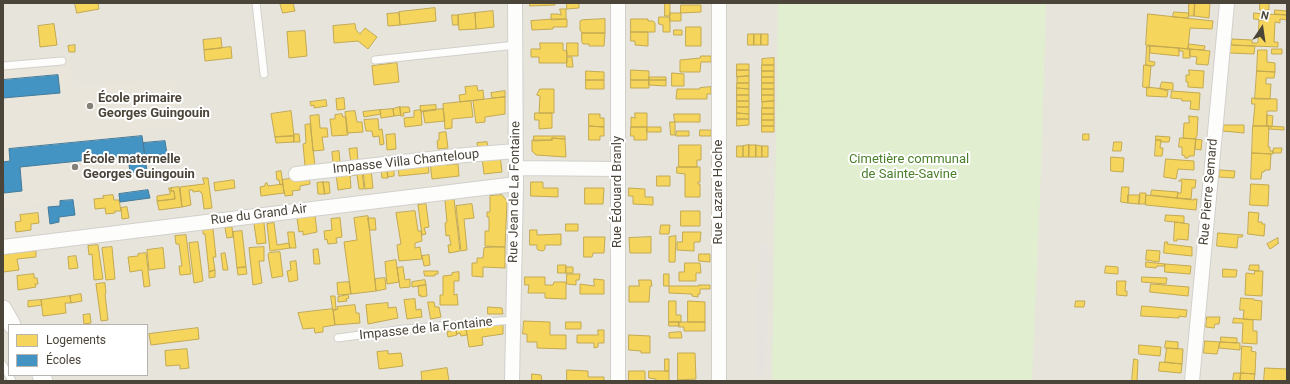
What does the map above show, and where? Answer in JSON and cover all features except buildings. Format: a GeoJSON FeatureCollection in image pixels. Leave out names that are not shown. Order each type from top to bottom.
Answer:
{"type":"FeatureCollection","features":[{"type":"Feature","properties":{"kind":"street","name":"Rue Jean de La Fontaine"},"geometry":{"type":"LineString","coordinates":[[512,381],[516,184],[515,3]]}},
{"type":"Feature","properties":{"kind":"street","name":"Rue Édouard Branly"},"geometry":{"type":"LineString","coordinates":[[618,3],[618,381]]}},
{"type":"Feature","properties":{"kind":"street","name":"Rue Lazare Hoche"},"geometry":{"type":"LineString","coordinates":[[718,3],[719,381]]}},
{"type":"Feature","properties":{"kind":"street","name":"Rue Pierre Semard"},"geometry":{"type":"LineString","coordinates":[[1192,381],[1227,3]]}},
{"type":"Feature","properties":{"kind":"street","name":"Impasse Villa Chanteloup"},"geometry":{"type":"LineString","coordinates":[[296,174],[465,155],[516,151]]}},
{"type":"Feature","properties":{"kind":"street"},"geometry":{"type":"LineString","coordinates":[[516,168],[618,169]]}},
{"type":"Feature","properties":{"kind":"street","name":"Rue du Grand Air"},"geometry":{"type":"LineString","coordinates":[[3,246],[516,184]]}},
{"type":"Feature","properties":{"kind":"street"},"geometry":{"type":"LineString","coordinates":[[3,309],[11,324]]}},
{"type":"Feature","properties":{"kind":"lane"},"geometry":{"type":"LineString","coordinates":[[256,3],[264,74]]}},
{"type":"Feature","properties":{"kind":"lane"},"geometry":{"type":"LineString","coordinates":[[375,60],[516,45]]}},
{"type":"Feature","properties":{"kind":"lane"},"geometry":{"type":"LineString","coordinates":[[3,66],[62,61]]}},
{"type":"Feature","properties":{"kind":"lane","name":"Impasse de la Fontaine"},"geometry":{"type":"LineString","coordinates":[[338,338],[404,329],[513,320]]}},
{"type":"Feature","properties":{"kind":"shaded area"},"geometry":{"type":"Polygon","coordinates":[[[3,3],[1287,3],[1287,381],[3,381],[3,3]]]}},
{"type":"Feature","properties":{"kind":"shaded area"},"geometry":{"type":"Polygon","coordinates":[[[70,55],[73,86],[175,80],[179,126],[141,130],[148,190],[3,209],[3,61],[70,55]]]}},
{"type":"Feature","properties":{"kind":"shaded area"},"geometry":{"type":"Polygon","coordinates":[[[768,242],[766,371],[756,379],[759,249],[768,242]]]}},
{"type":"Feature","properties":{"kind":"green space","name":"Cimetière communal de Sainte-Savine"},"geometry":{"type":"Polygon","coordinates":[[[778,3],[1046,3],[1041,171],[1032,381],[772,381],[778,3]]]}},
{"type":"Feature","properties":{"kind":"place","name":"École primaire Georges Guingouin"},"geometry":{"type":"Point","coordinates":[90,106]}},
{"type":"Feature","properties":{"kind":"place","name":"École maternelle Georges Guingouin"},"geometry":{"type":"Point","coordinates":[75,167]}}]}
